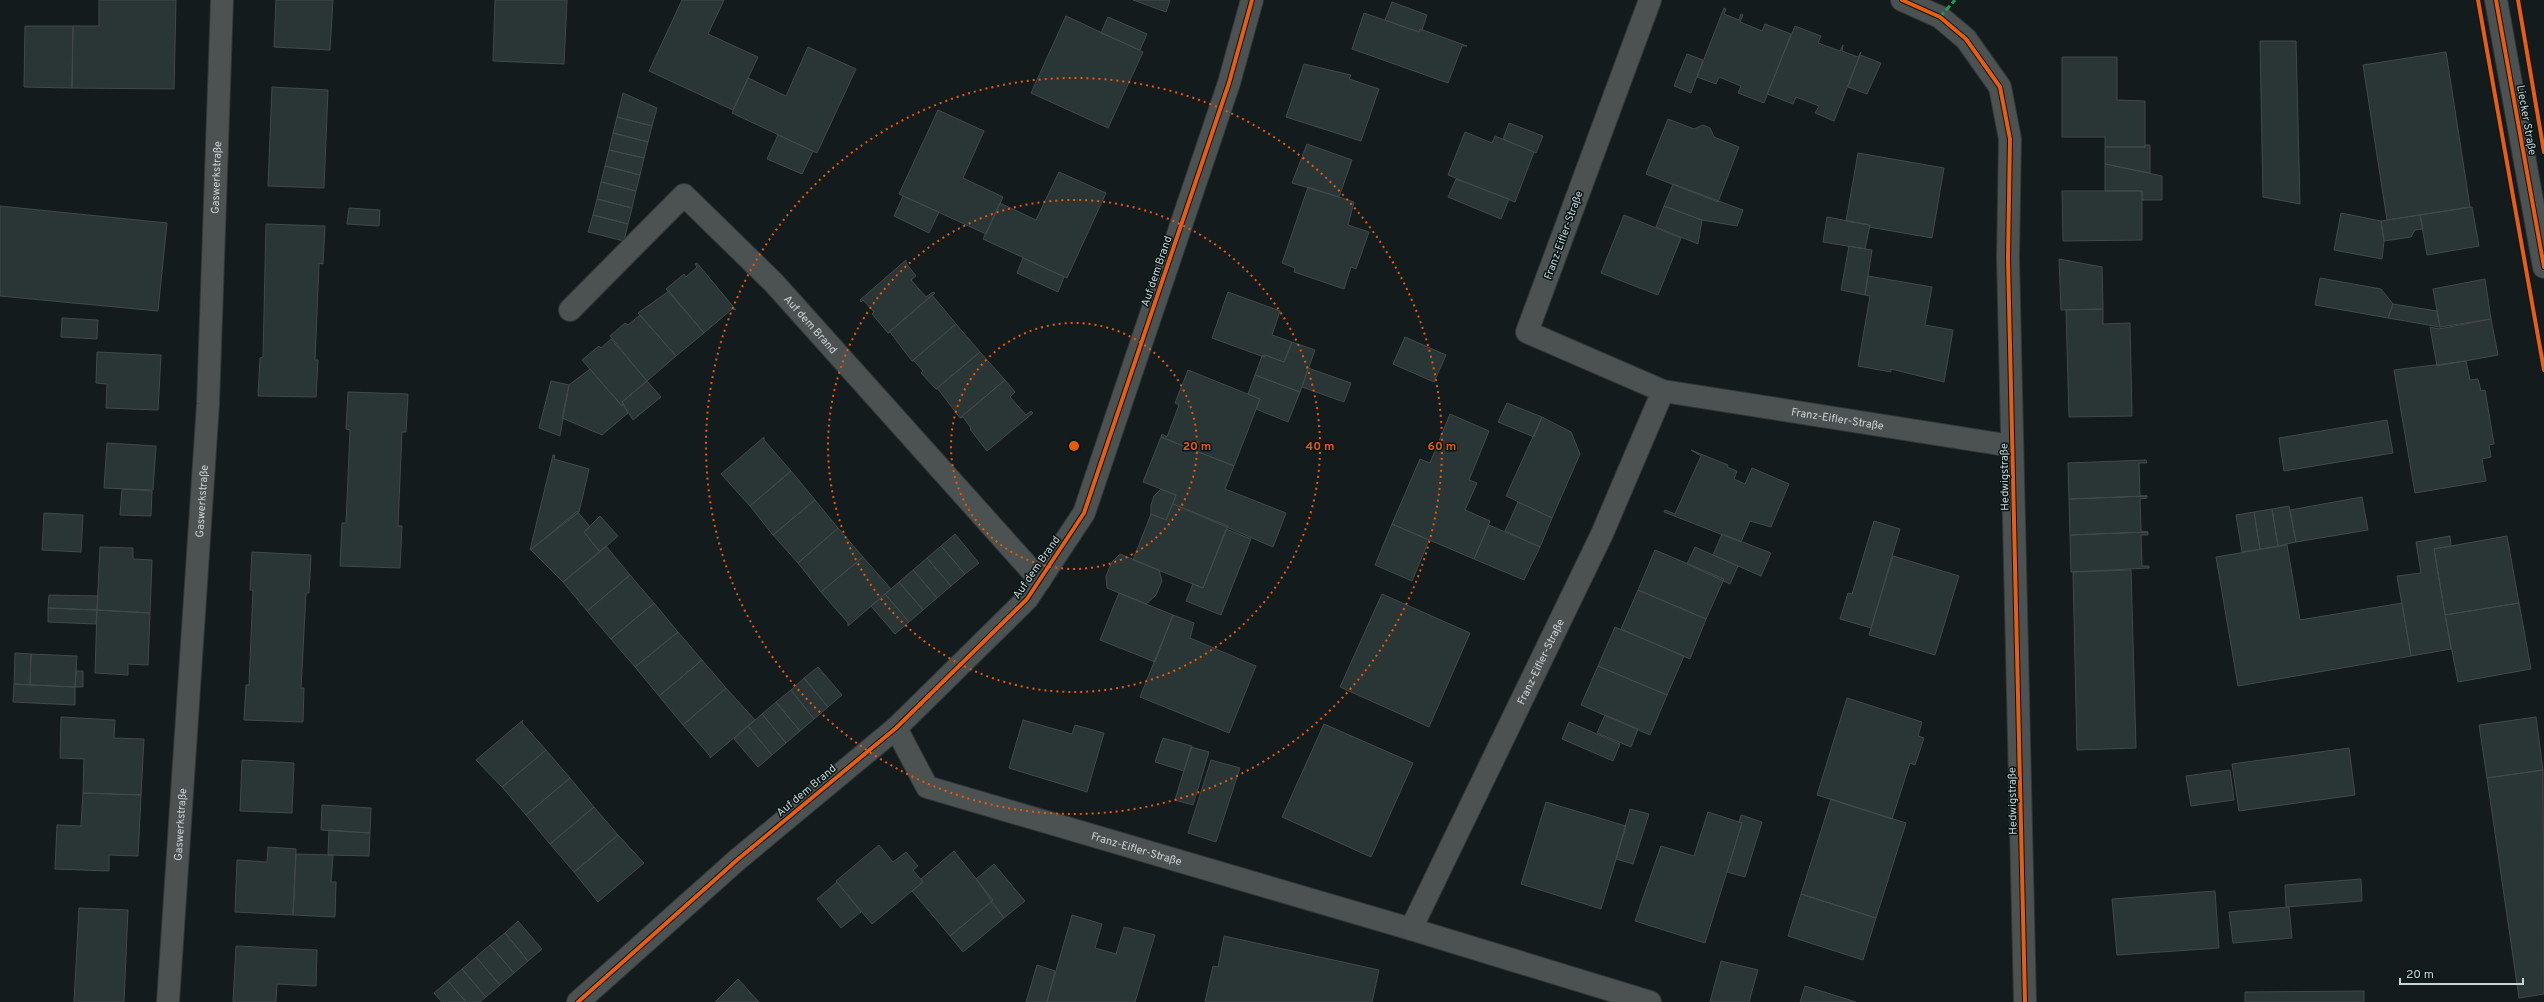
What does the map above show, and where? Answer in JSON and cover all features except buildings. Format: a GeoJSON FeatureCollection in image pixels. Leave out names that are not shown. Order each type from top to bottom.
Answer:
{"type":"FeatureCollection","features":[{"type":"Feature","properties":{"kind":"street","name":"Gaswerkstraße"},"geometry":{"type":"LineString","coordinates":[[168,1002],[208,404],[222,0]]}},
{"type":"Feature","properties":{"kind":"street","name":"Auf dem Brand"},"geometry":{"type":"LineString","coordinates":[[587,999],[737,860],[896,728],[1028,599],[1084,513],[1229,84],[1252,0]]}},
{"type":"Feature","properties":{"kind":"street","name":"Franz-Eifler-Straße"},"geometry":{"type":"LineString","coordinates":[[1650,0],[1527,332],[1663,391],[2012,446]]}},
{"type":"Feature","properties":{"kind":"street","name":"Hedwigstraße"},"geometry":{"type":"LineString","coordinates":[[1902,0],[1940,17],[1966,39],[2000,87],[2010,139],[2008,258],[2025,1002]]}},
{"type":"Feature","properties":{"kind":"street","name":"Liecker Straße"},"geometry":{"type":"LineString","coordinates":[[2496,0],[2544,267]]}},
{"type":"Feature","properties":{"kind":"street","name":"Auf dem Brand"},"geometry":{"type":"LineString","coordinates":[[570,310],[684,195],[774,283],[1040,580]]}},
{"type":"Feature","properties":{"kind":"street","name":"Franz-Eifler-Straße"},"geometry":{"type":"LineString","coordinates":[[1411,929],[1602,534],[1663,391]]}},
{"type":"Feature","properties":{"kind":"street","name":"Franz-Eifler-Straße"},"geometry":{"type":"LineString","coordinates":[[896,728],[927,787],[1411,929],[1650,1002]]}},
{"type":"Feature","properties":{"kind":"marked path"},"geometry":{"type":"LineString","coordinates":[[1940,17],[1955,0]]}},
{"type":"Feature","properties":{"kind":"cycle path"},"geometry":{"type":"LineString","coordinates":[[578,1002],[737,860],[896,728],[1027,599],[1084,513],[1229,83],[1252,0]]}},
{"type":"Feature","properties":{"kind":"cycle path"},"geometry":{"type":"LineString","coordinates":[[1902,0],[1940,17],[1966,39],[2000,87],[2010,139],[2008,258],[2025,1002]]}},
{"type":"Feature","properties":{"kind":"cycle path"},"geometry":{"type":"LineString","coordinates":[[2478,0],[2544,370]]}},
{"type":"Feature","properties":{"kind":"cycle path"},"geometry":{"type":"LineString","coordinates":[[2496,0],[2544,267]]}},
{"type":"Feature","properties":{"kind":"cycle path"},"geometry":{"type":"LineString","coordinates":[[2518,0],[2544,152]]}}]}
